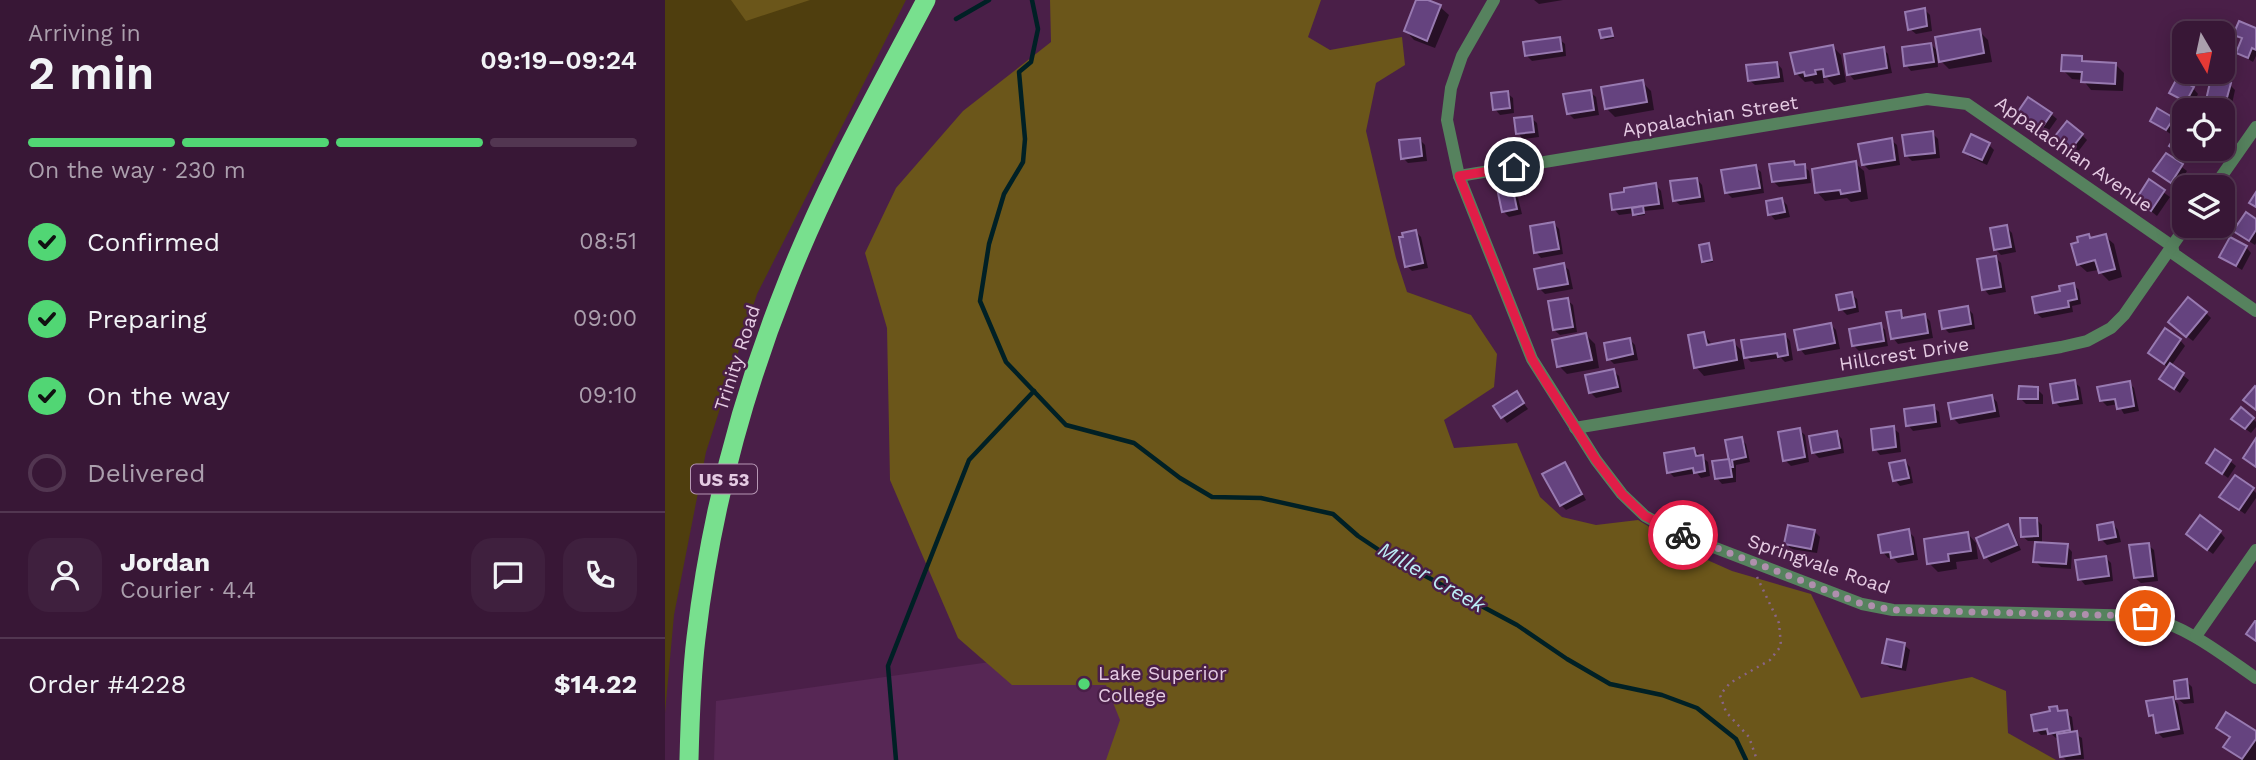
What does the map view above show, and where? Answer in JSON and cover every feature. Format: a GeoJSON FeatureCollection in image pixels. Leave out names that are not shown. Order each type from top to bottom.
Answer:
{"type":"FeatureCollection","features":[{"type":"Feature","properties":{"kind":"highway","name":"Trinity Road"},"geometry":{"type":"LineString","coordinates":[[689,760],[695,639],[704,583],[726,470],[750,387],[786,284],[812,224],[926,0]]}},
{"type":"Feature","properties":{"kind":"street","name":"Springvale Road"},"geometry":{"type":"LineString","coordinates":[[1494,0],[1462,56],[1451,88],[1447,120],[1459,176],[1532,359],[1575,428],[1622,494],[1645,516],[1674,532],[1862,604],[1893,610],[2145,616],[2170,623],[2196,636],[2256,678]]}},
{"type":"Feature","properties":{"kind":"street","name":"Appalachian Street"},"geometry":{"type":"LineString","coordinates":[[1459,176],[1927,99],[1967,104]]}},
{"type":"Feature","properties":{"kind":"street","name":"Appalachian Avenue"},"geometry":{"type":"LineString","coordinates":[[1967,104],[2172,246],[2174,254],[2256,311]]}},
{"type":"Feature","properties":{"kind":"street"},"geometry":{"type":"LineString","coordinates":[[2222,175],[2256,127]]}},
{"type":"Feature","properties":{"kind":"street","name":"Hillcrest Drive"},"geometry":{"type":"LineString","coordinates":[[1575,428],[2087,341],[2111,328],[2124,315],[2178,238]]}},
{"type":"Feature","properties":{"kind":"street"},"geometry":{"type":"LineString","coordinates":[[2196,636],[2256,550]]}},
{"type":"Feature","properties":{"kind":"path"},"geometry":{"type":"LineString","coordinates":[[1751,562],[1779,623],[1781,646],[1770,660],[1730,683],[1720,695],[1726,712],[1749,737],[1757,760]]}},
{"type":"Feature","properties":{"kind":"shaded area"},"geometry":{"type":"Polygon","coordinates":[[[665,0],[906,0],[757,294],[706,452],[674,615],[665,713],[665,0]]]}},
{"type":"Feature","properties":{"kind":"shaded area"},"geometry":{"type":"Polygon","coordinates":[[[731,0],[810,0],[746,21],[731,0]]]}},
{"type":"Feature","properties":{"kind":"shaded area"},"geometry":{"type":"Polygon","coordinates":[[[1050,0],[1321,0],[1308,37],[1330,50],[1402,37],[1405,65],[1376,83],[1366,131],[1396,258],[1407,292],[1471,315],[1497,354],[1494,387],[1444,420],[1454,448],[1517,443],[1540,497],[1562,517],[1596,525],[1638,520],[1696,555],[1732,571],[1811,594],[1861,698],[1972,677],[2006,691],[2008,733],[2056,760],[1106,760],[1120,720],[1106,685],[1012,685],[958,638],[890,480],[887,328],[865,253],[896,188],[963,111],[1051,42],[1050,0]]]}},
{"type":"Feature","properties":{"kind":"shaded area","name":"Lake Superior College"},"geometry":{"type":"Polygon","coordinates":[[[1237,627],[1345,760],[714,760],[716,701],[1237,627]]]}},
{"type":"Feature","properties":{"kind":"building"},"geometry":{"type":"Polygon","coordinates":[[[1416,0],[1428,0],[1441,5],[1427,41],[1404,31],[1416,0]]]}},
{"type":"Feature","properties":{"kind":"building"},"geometry":{"type":"Polygon","coordinates":[[[1925,8],[1927,26],[1908,30],[1905,12],[1925,8]]]}},
{"type":"Feature","properties":{"kind":"building"},"geometry":{"type":"Polygon","coordinates":[[[2239,21],[2256,28],[2256,50],[2252,48],[2248,58],[2236,53],[2242,38],[2235,36],[2239,21]]]}},
{"type":"Feature","properties":{"kind":"building"},"geometry":{"type":"Polygon","coordinates":[[[1611,28],[1613,36],[1601,38],[1599,30],[1611,28]]]}},
{"type":"Feature","properties":{"kind":"building"},"geometry":{"type":"Polygon","coordinates":[[[1980,29],[1984,53],[1939,62],[1935,37],[1980,29]]]}},
{"type":"Feature","properties":{"kind":"building"},"geometry":{"type":"Polygon","coordinates":[[[1560,37],[1562,51],[1525,56],[1523,42],[1560,37]]]}},
{"type":"Feature","properties":{"kind":"building"},"geometry":{"type":"Polygon","coordinates":[[[1931,43],[1934,62],[1904,66],[1902,47],[1931,43]]]}},
{"type":"Feature","properties":{"kind":"building"},"geometry":{"type":"Polygon","coordinates":[[[1833,45],[1839,74],[1824,77],[1823,69],[1815,70],[1816,74],[1805,76],[1804,72],[1795,74],[1790,53],[1833,45]]]}},
{"type":"Feature","properties":{"kind":"building"},"geometry":{"type":"Polygon","coordinates":[[[1884,47],[1887,68],[1847,75],[1844,54],[1884,47]]]}},
{"type":"Feature","properties":{"kind":"building"},"geometry":{"type":"Polygon","coordinates":[[[2062,55],[2082,56],[2082,61],[2116,63],[2115,84],[2081,82],[2082,72],[2061,71],[2062,55]]]}},
{"type":"Feature","properties":{"kind":"building"},"geometry":{"type":"Polygon","coordinates":[[[1777,62],[1779,77],[1748,81],[1746,65],[1777,62]]]}},
{"type":"Feature","properties":{"kind":"building"},"geometry":{"type":"Polygon","coordinates":[[[1643,80],[1647,102],[1605,109],[1601,87],[1643,80]]]}},
{"type":"Feature","properties":{"kind":"building"},"geometry":{"type":"Polygon","coordinates":[[[2174,84],[2188,84],[2194,87],[2188,98],[2178,98],[2169,93],[2174,84]]]}},
{"type":"Feature","properties":{"kind":"building"},"geometry":{"type":"Polygon","coordinates":[[[2210,84],[2231,84],[2227,98],[2206,98],[2210,84]]]}},
{"type":"Feature","properties":{"kind":"building"},"geometry":{"type":"Polygon","coordinates":[[[1591,90],[1594,110],[1567,114],[1563,94],[1591,90]]]}},
{"type":"Feature","properties":{"kind":"building"},"geometry":{"type":"Polygon","coordinates":[[[1508,91],[1510,108],[1493,110],[1491,93],[1508,91]]]}},
{"type":"Feature","properties":{"kind":"building"},"geometry":{"type":"Polygon","coordinates":[[[2028,97],[2052,113],[2041,129],[2017,113],[2028,97]]]}},
{"type":"Feature","properties":{"kind":"building"},"geometry":{"type":"Polygon","coordinates":[[[2157,108],[2172,117],[2166,130],[2150,121],[2157,108]]]}},
{"type":"Feature","properties":{"kind":"building"},"geometry":{"type":"Polygon","coordinates":[[[1532,116],[1534,132],[1516,134],[1514,118],[1532,116]]]}},
{"type":"Feature","properties":{"kind":"building"},"geometry":{"type":"Polygon","coordinates":[[[2067,121],[2083,134],[2071,149],[2055,136],[2067,121]]]}},
{"type":"Feature","properties":{"kind":"building"},"geometry":{"type":"Polygon","coordinates":[[[1933,131],[1935,153],[1905,156],[1902,135],[1933,131]]]}},
{"type":"Feature","properties":{"kind":"building"},"geometry":{"type":"Polygon","coordinates":[[[1971,134],[1990,143],[1982,160],[1963,152],[1971,134]]]}},
{"type":"Feature","properties":{"kind":"building"},"geometry":{"type":"Polygon","coordinates":[[[1420,138],[1422,156],[1401,159],[1399,140],[1420,138]]]}},
{"type":"Feature","properties":{"kind":"building"},"geometry":{"type":"Polygon","coordinates":[[[1892,138],[1895,160],[1862,165],[1858,144],[1892,138]]]}},
{"type":"Feature","properties":{"kind":"building"},"geometry":{"type":"Polygon","coordinates":[[[2166,153],[2172,157],[2172,161],[2183,164],[2176,175],[2172,175],[2171,183],[2153,171],[2166,153]]]}},
{"type":"Feature","properties":{"kind":"building"},"geometry":{"type":"Polygon","coordinates":[[[1794,161],[1795,165],[1805,164],[1806,178],[1772,182],[1769,164],[1794,161]]]}},
{"type":"Feature","properties":{"kind":"building"},"geometry":{"type":"Polygon","coordinates":[[[1856,161],[1860,191],[1841,194],[1840,190],[1815,193],[1812,169],[1856,161]]]}},
{"type":"Feature","properties":{"kind":"building"},"geometry":{"type":"Polygon","coordinates":[[[1756,165],[1760,188],[1725,193],[1721,170],[1756,165]]]}},
{"type":"Feature","properties":{"kind":"building"},"geometry":{"type":"Polygon","coordinates":[[[1697,178],[1700,197],[1673,201],[1670,181],[1697,178]]]}},
{"type":"Feature","properties":{"kind":"building"},"geometry":{"type":"Polygon","coordinates":[[[2149,179],[2165,190],[2151,211],[2135,201],[2149,179]]]}},
{"type":"Feature","properties":{"kind":"building"},"geometry":{"type":"Polygon","coordinates":[[[1656,183],[1659,204],[1612,210],[1610,194],[1624,192],[1624,188],[1656,183]]]}},
{"type":"Feature","properties":{"kind":"building"},"geometry":{"type":"Polygon","coordinates":[[[1513,190],[1517,209],[1502,212],[1498,193],[1513,190]]]}},
{"type":"Feature","properties":{"kind":"building"},"geometry":{"type":"Polygon","coordinates":[[[2256,192],[2256,207],[2249,203],[2256,192]]]}},
{"type":"Feature","properties":{"kind":"building"},"geometry":{"type":"Polygon","coordinates":[[[1782,198],[1785,212],[1768,215],[1766,201],[1782,198]]]}},
{"type":"Feature","properties":{"kind":"building"},"geometry":{"type":"Polygon","coordinates":[[[1643,206],[1644,213],[1633,215],[1632,208],[1643,206]]]}},
{"type":"Feature","properties":{"kind":"building"},"geometry":{"type":"Polygon","coordinates":[[[2246,212],[2256,219],[2256,230],[2249,241],[2235,232],[2246,212]]]}},
{"type":"Feature","properties":{"kind":"building"},"geometry":{"type":"Polygon","coordinates":[[[1554,222],[1559,249],[1534,253],[1530,226],[1554,222]]]}},
{"type":"Feature","properties":{"kind":"building"},"geometry":{"type":"Polygon","coordinates":[[[2007,225],[2011,247],[1994,250],[1990,228],[2007,225]]]}},
{"type":"Feature","properties":{"kind":"building"},"geometry":{"type":"Polygon","coordinates":[[[1416,230],[1423,263],[1405,267],[1399,237],[1403,237],[1402,233],[1416,230]]]}},
{"type":"Feature","properties":{"kind":"building"},"geometry":{"type":"Polygon","coordinates":[[[2089,234],[2090,238],[2106,234],[2115,269],[2099,273],[2095,260],[2077,265],[2071,244],[2078,242],[2077,237],[2089,234]]]}},
{"type":"Feature","properties":{"kind":"building"},"geometry":{"type":"Polygon","coordinates":[[[2229,238],[2247,246],[2236,266],[2219,257],[2229,238]]]}},
{"type":"Feature","properties":{"kind":"building"},"geometry":{"type":"Polygon","coordinates":[[[1709,243],[1712,260],[1702,262],[1699,245],[1709,243]]]}},
{"type":"Feature","properties":{"kind":"building"},"geometry":{"type":"Polygon","coordinates":[[[1996,256],[2001,287],[1982,290],[1977,259],[1996,256]]]}},
{"type":"Feature","properties":{"kind":"building"},"geometry":{"type":"Polygon","coordinates":[[[1564,263],[1568,284],[1538,289],[1534,269],[1564,263]]]}},
{"type":"Feature","properties":{"kind":"building"},"geometry":{"type":"Polygon","coordinates":[[[2074,283],[2077,299],[2068,301],[2069,307],[2035,313],[2032,297],[2060,291],[2059,286],[2074,283]]]}},
{"type":"Feature","properties":{"kind":"building"},"geometry":{"type":"Polygon","coordinates":[[[1852,292],[1855,307],[1839,310],[1836,295],[1852,292]]]}},
{"type":"Feature","properties":{"kind":"building"},"geometry":{"type":"Polygon","coordinates":[[[2188,297],[2207,312],[2186,337],[2168,322],[2188,297]]]}},
{"type":"Feature","properties":{"kind":"building"},"geometry":{"type":"Polygon","coordinates":[[[1568,298],[1573,327],[1553,330],[1548,301],[1568,298]]]}},
{"type":"Feature","properties":{"kind":"building"},"geometry":{"type":"Polygon","coordinates":[[[1968,306],[1971,324],[1942,329],[1939,311],[1968,306]]]}},
{"type":"Feature","properties":{"kind":"building"},"geometry":{"type":"Polygon","coordinates":[[[1901,310],[1902,318],[1925,314],[1928,333],[1891,339],[1886,312],[1901,310]]]}},
{"type":"Feature","properties":{"kind":"building"},"geometry":{"type":"Polygon","coordinates":[[[1831,323],[1835,343],[1798,350],[1794,330],[1831,323]]]}},
{"type":"Feature","properties":{"kind":"building"},"geometry":{"type":"Polygon","coordinates":[[[1881,323],[1884,341],[1852,346],[1849,329],[1881,323]]]}},
{"type":"Feature","properties":{"kind":"building"},"geometry":{"type":"Polygon","coordinates":[[[2165,328],[2181,339],[2164,364],[2148,353],[2165,328]]]}},
{"type":"Feature","properties":{"kind":"building"},"geometry":{"type":"Polygon","coordinates":[[[1704,332],[1707,345],[1734,340],[1737,360],[1694,368],[1688,335],[1704,332]]]}},
{"type":"Feature","properties":{"kind":"building"},"geometry":{"type":"Polygon","coordinates":[[[1586,333],[1592,360],[1557,367],[1552,340],[1586,333]]]}},
{"type":"Feature","properties":{"kind":"building"},"geometry":{"type":"Polygon","coordinates":[[[1785,334],[1788,355],[1778,357],[1777,353],[1744,358],[1741,340],[1785,334]]]}},
{"type":"Feature","properties":{"kind":"building"},"geometry":{"type":"Polygon","coordinates":[[[1630,338],[1633,354],[1607,360],[1604,343],[1630,338]]]}},
{"type":"Feature","properties":{"kind":"building"},"geometry":{"type":"Polygon","coordinates":[[[2170,363],[2184,373],[2174,389],[2159,379],[2170,363]]]}},
{"type":"Feature","properties":{"kind":"building"},"geometry":{"type":"Polygon","coordinates":[[[1614,369],[1618,387],[1589,393],[1585,375],[1614,369]]]}},
{"type":"Feature","properties":{"kind":"building"},"geometry":{"type":"Polygon","coordinates":[[[2075,380],[2078,399],[2053,403],[2050,384],[2075,380]]]}},
{"type":"Feature","properties":{"kind":"building"},"geometry":{"type":"Polygon","coordinates":[[[2130,381],[2134,406],[2117,409],[2115,399],[2100,401],[2097,387],[2130,381]]]}},
{"type":"Feature","properties":{"kind":"building"},"geometry":{"type":"Polygon","coordinates":[[[2019,386],[2038,387],[2038,399],[2018,399],[2019,386]]]}},
{"type":"Feature","properties":{"kind":"building"},"geometry":{"type":"Polygon","coordinates":[[[2256,387],[2256,410],[2243,400],[2256,387]]]}},
{"type":"Feature","properties":{"kind":"building"},"geometry":{"type":"Polygon","coordinates":[[[1517,391],[1524,403],[1501,418],[1493,406],[1517,391]]]}},
{"type":"Feature","properties":{"kind":"building"},"geometry":{"type":"Polygon","coordinates":[[[1992,395],[1995,411],[1951,419],[1948,403],[1992,395]]]}},
{"type":"Feature","properties":{"kind":"building"},"geometry":{"type":"Polygon","coordinates":[[[1934,405],[1936,422],[1906,426],[1904,409],[1934,405]]]}},
{"type":"Feature","properties":{"kind":"building"},"geometry":{"type":"Polygon","coordinates":[[[2241,407],[2254,418],[2245,429],[2231,419],[2241,407]]]}},
{"type":"Feature","properties":{"kind":"building"},"geometry":{"type":"Polygon","coordinates":[[[1894,426],[1896,447],[1873,450],[1871,429],[1894,426]]]}},
{"type":"Feature","properties":{"kind":"building"},"geometry":{"type":"Polygon","coordinates":[[[1800,428],[1805,457],[1783,461],[1778,432],[1800,428]]]}},
{"type":"Feature","properties":{"kind":"building"},"geometry":{"type":"Polygon","coordinates":[[[1837,431],[1840,448],[1812,453],[1809,436],[1837,431]]]}},
{"type":"Feature","properties":{"kind":"building"},"geometry":{"type":"Polygon","coordinates":[[[1742,437],[1746,457],[1732,460],[1733,467],[1730,467],[1725,440],[1742,437]]]}},
{"type":"Feature","properties":{"kind":"building"},"geometry":{"type":"Polygon","coordinates":[[[2256,438],[2256,467],[2243,458],[2256,438]]]}},
{"type":"Feature","properties":{"kind":"building"},"geometry":{"type":"Polygon","coordinates":[[[1694,448],[1696,456],[1703,455],[1705,471],[1694,473],[1693,468],[1667,473],[1664,453],[1694,448]]]}},
{"type":"Feature","properties":{"kind":"building"},"geometry":{"type":"Polygon","coordinates":[[[2215,449],[2231,460],[2222,474],[2206,463],[2215,449]]]}},
{"type":"Feature","properties":{"kind":"building"},"geometry":{"type":"Polygon","coordinates":[[[1729,459],[1732,477],[1715,479],[1712,461],[1729,459]]]}},
{"type":"Feature","properties":{"kind":"building"},"geometry":{"type":"Polygon","coordinates":[[[1905,460],[1909,478],[1893,481],[1889,463],[1905,460]]]}},
{"type":"Feature","properties":{"kind":"building"},"geometry":{"type":"Polygon","coordinates":[[[1565,462],[1582,494],[1560,506],[1542,474],[1565,462]]]}},
{"type":"Feature","properties":{"kind":"building"},"geometry":{"type":"Polygon","coordinates":[[[2235,475],[2254,488],[2239,510],[2219,497],[2235,475]]]}},
{"type":"Feature","properties":{"kind":"building"},"geometry":{"type":"Polygon","coordinates":[[[2200,515],[2221,531],[2207,550],[2186,534],[2200,515]]]}},
{"type":"Feature","properties":{"kind":"building"},"geometry":{"type":"Polygon","coordinates":[[[2020,518],[2037,518],[2038,536],[2021,537],[2020,518]]]}},
{"type":"Feature","properties":{"kind":"building"},"geometry":{"type":"Polygon","coordinates":[[[2113,522],[2116,537],[2099,540],[2097,525],[2113,522]]]}},
{"type":"Feature","properties":{"kind":"building"},"geometry":{"type":"Polygon","coordinates":[[[2008,524],[2017,545],[1984,558],[1976,538],[2008,524]]]}},
{"type":"Feature","properties":{"kind":"building"},"geometry":{"type":"Polygon","coordinates":[[[1788,525],[1815,530],[1811,549],[1784,544],[1788,525]]]}},
{"type":"Feature","properties":{"kind":"building"},"geometry":{"type":"Polygon","coordinates":[[[1909,529],[1913,554],[1891,558],[1890,552],[1881,553],[1878,535],[1909,529]]]}},
{"type":"Feature","properties":{"kind":"building"},"geometry":{"type":"Polygon","coordinates":[[[1968,532],[1971,551],[1948,554],[1949,561],[1927,564],[1924,539],[1968,532]]]}},
{"type":"Feature","properties":{"kind":"building"},"geometry":{"type":"Polygon","coordinates":[[[2035,542],[2068,544],[2066,564],[2033,562],[2035,542]]]}},
{"type":"Feature","properties":{"kind":"building"},"geometry":{"type":"Polygon","coordinates":[[[2149,543],[2153,576],[2134,578],[2129,545],[2149,543]]]}},
{"type":"Feature","properties":{"kind":"building"},"geometry":{"type":"Polygon","coordinates":[[[2106,556],[2109,576],[2078,580],[2075,560],[2106,556]]]}},
{"type":"Feature","properties":{"kind":"building"},"geometry":{"type":"Polygon","coordinates":[[[2256,621],[2256,641],[2246,634],[2256,621]]]}},
{"type":"Feature","properties":{"kind":"building"},"geometry":{"type":"Polygon","coordinates":[[[1887,639],[1905,643],[1901,667],[1882,663],[1887,639]]]}},
{"type":"Feature","properties":{"kind":"building"},"geometry":{"type":"Polygon","coordinates":[[[2187,679],[2189,698],[2176,699],[2174,681],[2187,679]]]}},
{"type":"Feature","properties":{"kind":"building"},"geometry":{"type":"Polygon","coordinates":[[[2173,697],[2179,729],[2156,733],[2153,715],[2149,716],[2146,701],[2173,697]]]}},
{"type":"Feature","properties":{"kind":"building"},"geometry":{"type":"Polygon","coordinates":[[[2057,706],[2058,711],[2067,710],[2070,730],[2048,734],[2047,729],[2034,731],[2031,715],[2050,711],[2049,707],[2057,706]]]}},
{"type":"Feature","properties":{"kind":"building"},"geometry":{"type":"Polygon","coordinates":[[[2226,712],[2256,731],[2256,739],[2242,759],[2223,747],[2230,737],[2216,728],[2226,712]]]}},
{"type":"Feature","properties":{"kind":"building"},"geometry":{"type":"Polygon","coordinates":[[[2077,731],[2080,754],[2060,757],[2057,734],[2077,731]]]}},
{"type":"Feature","properties":{"kind":"waterway","name":"Miller Creek"},"geometry":{"type":"LineString","coordinates":[[956,19],[989,0]]}},
{"type":"Feature","properties":{"kind":"waterway","name":"Miller Creek"},"geometry":{"type":"LineString","coordinates":[[1032,0],[1038,29],[1031,62],[1019,72],[1025,139],[1023,162],[1004,194],[989,244],[980,301],[1006,362],[1066,425],[1134,443],[1180,478],[1212,497],[1261,498],[1333,514],[1358,536],[1388,556],[1517,625],[1610,684],[1662,695],[1697,708],[1736,739],[1746,760]]}},
{"type":"Feature","properties":{"kind":"waterway"},"geometry":{"type":"LineString","coordinates":[[896,760],[888,666],[969,460],[1034,391]]}},
{"type":"Feature","properties":{"kind":"way so far"},"geometry":{"type":"LineString","coordinates":[[1683,535],[1862,604],[1893,610],[2145,616]]}},
{"type":"Feature","properties":{"kind":"place","name":"Lake Superior College"},"geometry":{"type":"Point","coordinates":[1084,684]}},
{"type":"Feature","properties":{"kind":"route"},"geometry":{"type":"LineString","coordinates":[[1514,167],[1459,176],[1532,359],[1596,460],[1622,494],[1645,516],[1683,535]]}}]}
